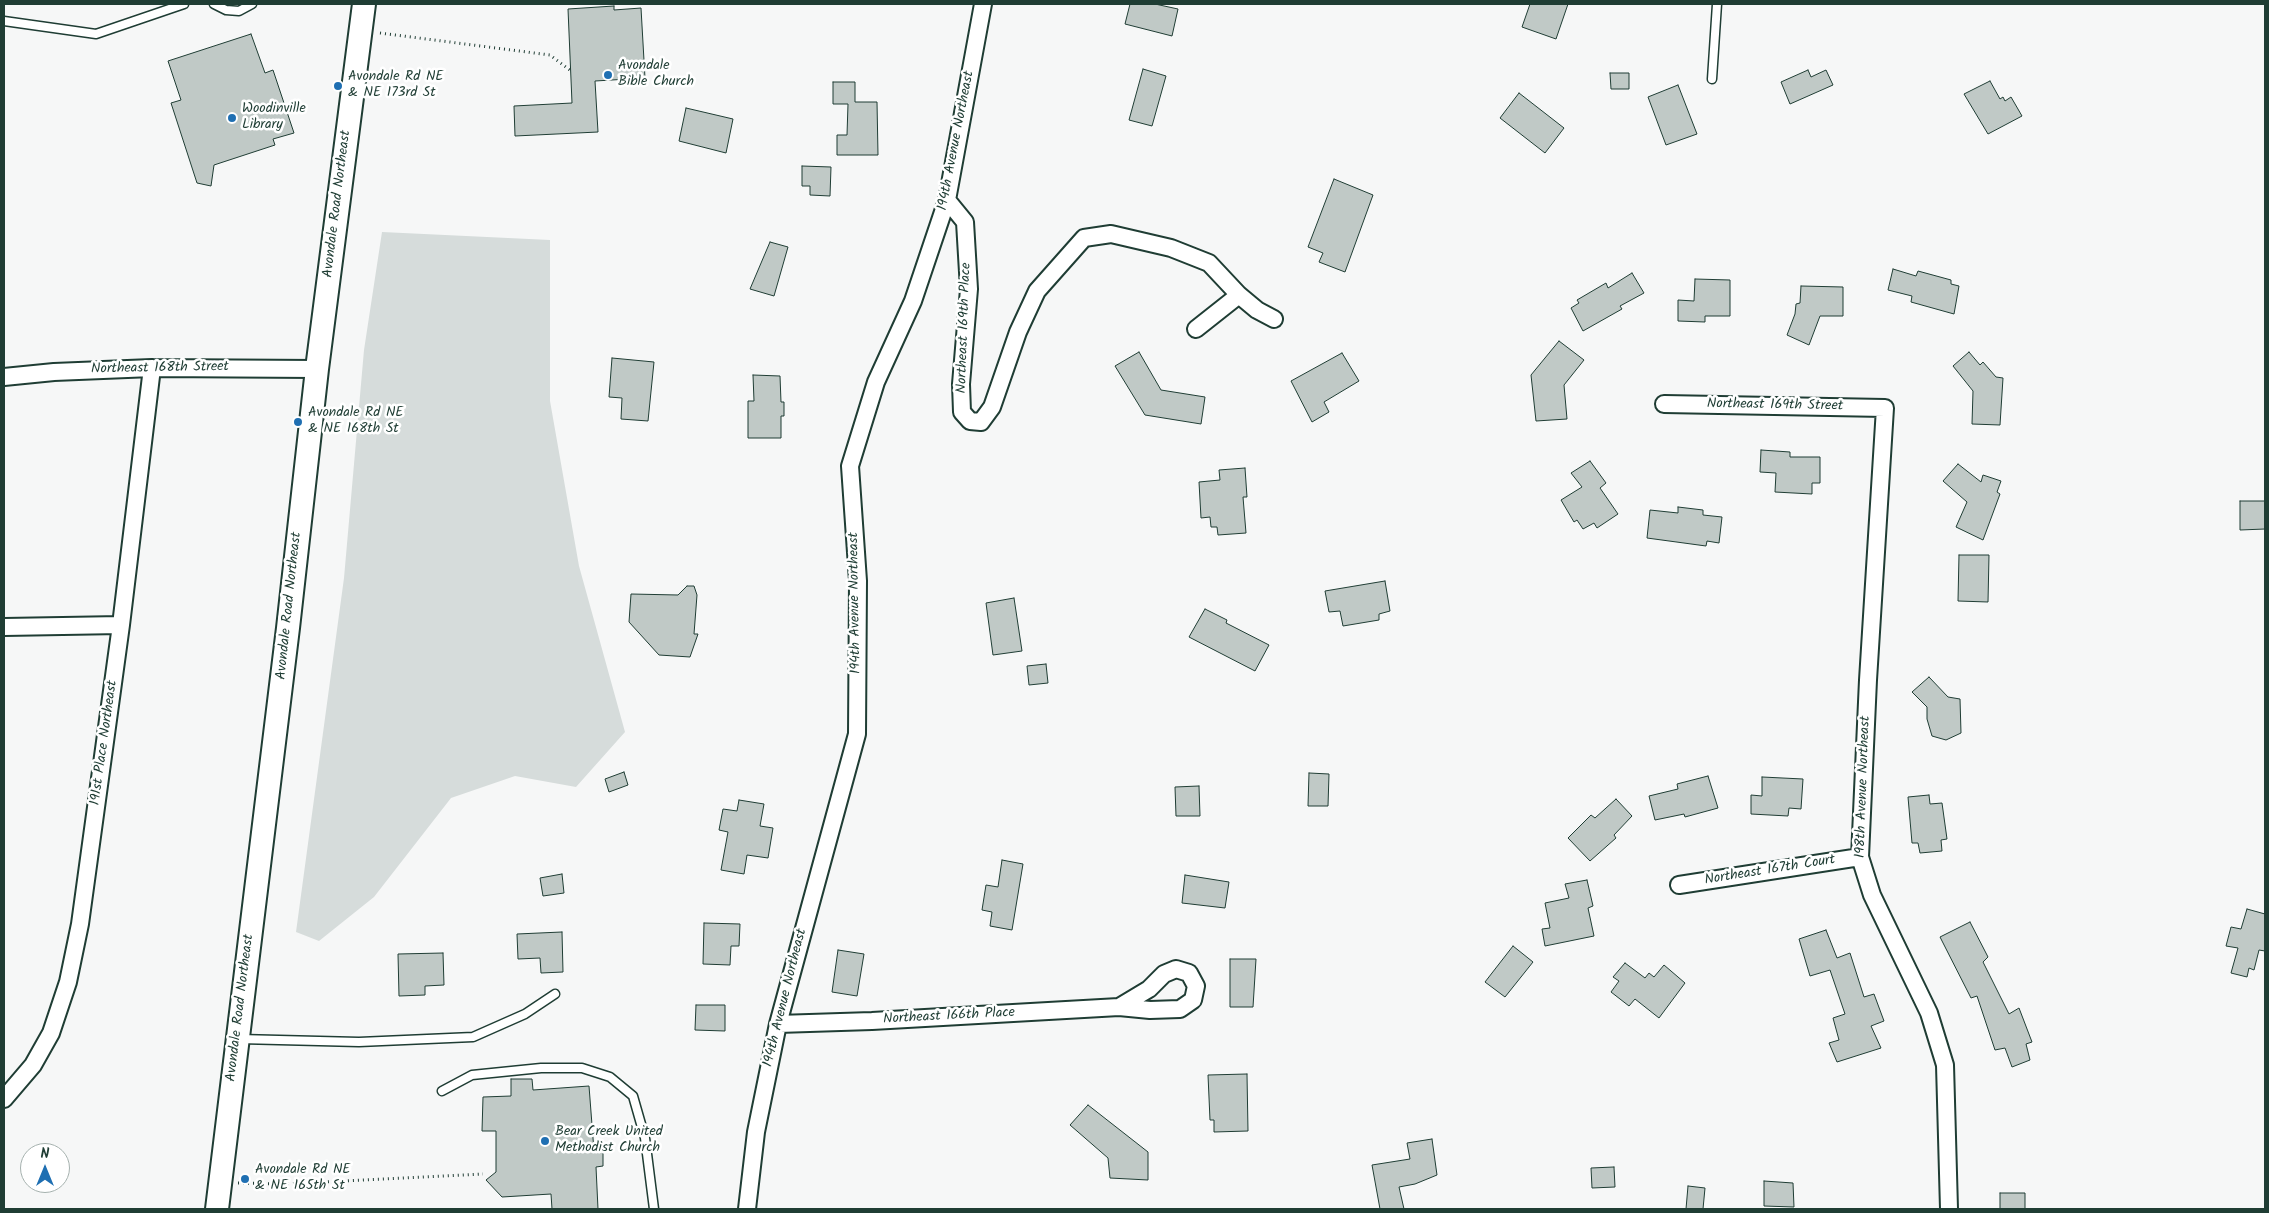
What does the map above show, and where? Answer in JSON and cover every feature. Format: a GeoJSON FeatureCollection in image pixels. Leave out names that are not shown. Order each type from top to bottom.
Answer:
{"type":"FeatureCollection","features":[{"type":"Feature","properties":{"kind":"main road","name":"Avondale Road Northeast"},"geometry":{"type":"LineString","coordinates":[[217,1209],[288,628],[317,369],[364,4]]}},
{"type":"Feature","properties":{"kind":"street","name":"194th Avenue Northeast"},"geometry":{"type":"LineString","coordinates":[[747,1209],[756,1132],[778,1024],[857,734],[858,581],[850,466],[876,382],[913,301],[948,200],[983,4]]}},
{"type":"Feature","properties":{"kind":"street","name":"Northeast 169th Place"},"geometry":{"type":"LineString","coordinates":[[948,200],[965,222],[969,289],[961,384],[962,412],[970,421],[981,422],[992,407],[1018,332],[1037,291],[1084,238],[1110,234],[1171,248],[1209,263],[1239,295],[1257,310],[1274,319]]}},
{"type":"Feature","properties":{"kind":"street"},"geometry":{"type":"LineString","coordinates":[[1196,329],[1239,295]]}},
{"type":"Feature","properties":{"kind":"street","name":"Northeast 168th Street"},"geometry":{"type":"LineString","coordinates":[[4,377],[54,372],[152,368],[317,369]]}},
{"type":"Feature","properties":{"kind":"street","name":"191st Place Northeast"},"geometry":{"type":"LineString","coordinates":[[4,1099],[33,1065],[51,1033],[68,982],[80,924],[121,625],[152,368]]}},
{"type":"Feature","properties":{"kind":"street","name":"Northeast 169th Street"},"geometry":{"type":"LineString","coordinates":[[1664,404],[1885,408]]}},
{"type":"Feature","properties":{"kind":"street","name":"198th Avenue Northeast"},"geometry":{"type":"LineString","coordinates":[[1885,408],[1868,680],[1860,857],[1872,895],[1929,1013],[1945,1065],[1949,1209]]}},
{"type":"Feature","properties":{"kind":"street"},"geometry":{"type":"LineString","coordinates":[[4,627],[121,625]]}},
{"type":"Feature","properties":{"kind":"street","name":"Northeast 167th Court"},"geometry":{"type":"LineString","coordinates":[[1679,885],[1860,857]]}},
{"type":"Feature","properties":{"kind":"street","name":"Northeast 166th Place"},"geometry":{"type":"LineString","coordinates":[[778,1024],[872,1022],[1119,1007]]}},
{"type":"Feature","properties":{"kind":"lane"},"geometry":{"type":"LineString","coordinates":[[4,20],[96,34],[184,4]]}},
{"type":"Feature","properties":{"kind":"lane"},"geometry":{"type":"LineString","coordinates":[[214,4],[226,10],[240,11],[252,4]]}},
{"type":"Feature","properties":{"kind":"lane"},"geometry":{"type":"LineString","coordinates":[[1712,79],[1716,4]]}},
{"type":"Feature","properties":{"kind":"lane"},"geometry":{"type":"LineString","coordinates":[[237,1039],[359,1042],[473,1037],[524,1014],[555,994]]}},
{"type":"Feature","properties":{"kind":"lane"},"geometry":{"type":"LineString","coordinates":[[442,1091],[472,1075],[541,1068],[582,1068],[610,1077],[633,1096],[645,1138],[654,1209]]}},
{"type":"Feature","properties":{"kind":"path"},"geometry":{"type":"LineString","coordinates":[[376,33],[550,55],[571,71]]}},
{"type":"Feature","properties":{"kind":"path"},"geometry":{"type":"LineString","coordinates":[[220,1183],[284,1184],[483,1174]]}},
{"type":"Feature","properties":{"kind":"shaded area"},"geometry":{"type":"Polygon","coordinates":[[[382,232],[550,240],[550,401],[579,566],[625,732],[576,787],[515,776],[451,798],[374,897],[319,941],[296,932],[344,578],[364,350],[382,232]]]}},
{"type":"Feature","properties":{"kind":"building"},"geometry":{"type":"Polygon","coordinates":[[[1130,4],[1155,4],[1178,9],[1172,36],[1125,24],[1130,4]]]}},
{"type":"Feature","properties":{"kind":"building"},"geometry":{"type":"Polygon","coordinates":[[[1530,4],[1568,4],[1556,39],[1522,27],[1530,4]]]}},
{"type":"Feature","properties":{"kind":"building","name":"Avondale Bible Church"},"geometry":{"type":"Polygon","coordinates":[[[614,6],[614,10],[641,8],[645,78],[595,81],[598,132],[515,136],[514,106],[572,103],[568,9],[614,6]]]}},
{"type":"Feature","properties":{"kind":"building","name":"Woodinville Library"},"geometry":{"type":"Polygon","coordinates":[[[251,34],[265,73],[273,70],[294,133],[273,139],[275,145],[214,165],[211,186],[197,183],[171,103],[181,100],[168,61],[251,34]]]}},
{"type":"Feature","properties":{"kind":"building"},"geometry":{"type":"Polygon","coordinates":[[[1143,69],[1166,76],[1152,126],[1129,120],[1143,69]]]}},
{"type":"Feature","properties":{"kind":"building"},"geometry":{"type":"Polygon","coordinates":[[[1808,70],[1811,77],[1826,70],[1833,85],[1790,104],[1781,82],[1808,70]]]}},
{"type":"Feature","properties":{"kind":"building"},"geometry":{"type":"Polygon","coordinates":[[[1610,73],[1629,73],[1629,89],[1611,89],[1610,73]]]}},
{"type":"Feature","properties":{"kind":"building"},"geometry":{"type":"Polygon","coordinates":[[[1990,81],[2000,99],[2003,97],[2005,101],[2011,97],[2022,116],[1988,134],[1964,94],[1990,81]]]}},
{"type":"Feature","properties":{"kind":"building"},"geometry":{"type":"Polygon","coordinates":[[[833,82],[855,82],[855,102],[877,102],[878,155],[837,155],[837,135],[847,135],[848,104],[833,104],[833,82]]]}},
{"type":"Feature","properties":{"kind":"building"},"geometry":{"type":"Polygon","coordinates":[[[1678,85],[1697,134],[1666,145],[1648,97],[1678,85]]]}},
{"type":"Feature","properties":{"kind":"building"},"geometry":{"type":"Polygon","coordinates":[[[1519,93],[1564,128],[1545,153],[1500,118],[1519,93]]]}},
{"type":"Feature","properties":{"kind":"building"},"geometry":{"type":"Polygon","coordinates":[[[686,108],[733,119],[726,153],[679,141],[686,108]]]}},
{"type":"Feature","properties":{"kind":"building"},"geometry":{"type":"Polygon","coordinates":[[[802,166],[831,167],[830,196],[810,195],[810,186],[802,186],[802,166]]]}},
{"type":"Feature","properties":{"kind":"building"},"geometry":{"type":"Polygon","coordinates":[[[1334,179],[1373,195],[1345,272],[1319,262],[1323,253],[1308,247],[1334,179]]]}},
{"type":"Feature","properties":{"kind":"building"},"geometry":{"type":"Polygon","coordinates":[[[770,242],[788,247],[774,296],[750,289],[770,242]]]}},
{"type":"Feature","properties":{"kind":"building"},"geometry":{"type":"Polygon","coordinates":[[[1893,269],[1916,276],[1918,271],[1951,280],[1951,284],[1959,286],[1954,314],[1911,302],[1912,296],[1888,290],[1893,269]]]}},
{"type":"Feature","properties":{"kind":"building"},"geometry":{"type":"Polygon","coordinates":[[[1632,273],[1644,293],[1620,306],[1622,309],[1583,331],[1571,308],[1579,303],[1577,300],[1606,283],[1608,288],[1632,273]]]}},
{"type":"Feature","properties":{"kind":"building"},"geometry":{"type":"Polygon","coordinates":[[[1695,279],[1730,280],[1730,316],[1705,316],[1705,322],[1678,321],[1678,300],[1694,301],[1695,279]]]}},
{"type":"Feature","properties":{"kind":"building"},"geometry":{"type":"Polygon","coordinates":[[[1801,286],[1843,287],[1843,316],[1820,316],[1809,345],[1787,335],[1795,314],[1796,304],[1800,303],[1801,286]]]}},
{"type":"Feature","properties":{"kind":"building"},"geometry":{"type":"Polygon","coordinates":[[[1559,341],[1584,360],[1564,385],[1567,419],[1536,421],[1531,375],[1559,341]]]}},
{"type":"Feature","properties":{"kind":"building"},"geometry":{"type":"Polygon","coordinates":[[[1139,352],[1161,390],[1205,397],[1201,424],[1145,415],[1115,366],[1139,352]]]}},
{"type":"Feature","properties":{"kind":"building"},"geometry":{"type":"Polygon","coordinates":[[[1969,352],[1980,365],[1983,362],[1996,377],[2003,378],[2000,425],[1972,424],[1973,391],[1953,366],[1969,352]]]}},
{"type":"Feature","properties":{"kind":"building"},"geometry":{"type":"Polygon","coordinates":[[[1342,353],[1359,381],[1324,402],[1329,412],[1312,422],[1291,381],[1342,353]]]}},
{"type":"Feature","properties":{"kind":"building"},"geometry":{"type":"Polygon","coordinates":[[[612,358],[654,362],[648,421],[621,419],[622,398],[609,397],[612,358]]]}},
{"type":"Feature","properties":{"kind":"building"},"geometry":{"type":"Polygon","coordinates":[[[753,375],[780,376],[781,402],[784,402],[784,416],[781,416],[781,438],[748,438],[748,401],[754,401],[753,375]]]}},
{"type":"Feature","properties":{"kind":"building"},"geometry":{"type":"Polygon","coordinates":[[[1761,450],[1790,452],[1790,457],[1820,457],[1820,483],[1812,483],[1812,494],[1775,492],[1776,473],[1760,472],[1761,450]]]}},
{"type":"Feature","properties":{"kind":"building"},"geometry":{"type":"Polygon","coordinates":[[[1590,461],[1606,483],[1600,488],[1618,514],[1597,528],[1594,523],[1583,529],[1577,520],[1574,522],[1561,500],[1582,487],[1571,473],[1590,461]]]}},
{"type":"Feature","properties":{"kind":"building"},"geometry":{"type":"Polygon","coordinates":[[[1958,464],[1981,482],[1983,475],[2001,481],[1997,492],[2000,494],[1983,540],[1956,527],[1967,502],[1943,481],[1958,464]]]}},
{"type":"Feature","properties":{"kind":"building"},"geometry":{"type":"Polygon","coordinates":[[[1245,468],[1247,497],[1243,497],[1246,533],[1218,535],[1217,527],[1211,527],[1210,517],[1201,518],[1199,482],[1220,480],[1219,470],[1245,468]]]}},
{"type":"Feature","properties":{"kind":"building"},"geometry":{"type":"Polygon","coordinates":[[[2240,501],[2265,501],[2265,529],[2240,530],[2240,501]]]}},
{"type":"Feature","properties":{"kind":"building"},"geometry":{"type":"Polygon","coordinates":[[[1678,507],[1703,510],[1703,515],[1722,517],[1719,543],[1707,541],[1706,546],[1647,538],[1650,510],[1678,513],[1678,507]]]}},
{"type":"Feature","properties":{"kind":"building"},"geometry":{"type":"Polygon","coordinates":[[[1959,555],[1989,555],[1988,602],[1958,601],[1959,555]]]}},
{"type":"Feature","properties":{"kind":"building"},"geometry":{"type":"Polygon","coordinates":[[[1385,581],[1390,611],[1379,614],[1379,620],[1343,626],[1340,611],[1329,612],[1325,591],[1385,581]]]}},
{"type":"Feature","properties":{"kind":"building"},"geometry":{"type":"Polygon","coordinates":[[[687,586],[694,586],[697,595],[694,634],[698,634],[690,657],[659,655],[629,622],[631,594],[678,595],[687,586]]]}},
{"type":"Feature","properties":{"kind":"building"},"geometry":{"type":"Polygon","coordinates":[[[1014,598],[1022,651],[993,655],[986,603],[1014,598]]]}},
{"type":"Feature","properties":{"kind":"building"},"geometry":{"type":"Polygon","coordinates":[[[1205,609],[1227,620],[1226,623],[1269,645],[1255,671],[1189,637],[1205,609]]]}},
{"type":"Feature","properties":{"kind":"building"},"geometry":{"type":"Polygon","coordinates":[[[1046,664],[1048,683],[1029,685],[1027,666],[1046,664]]]}},
{"type":"Feature","properties":{"kind":"building"},"geometry":{"type":"Polygon","coordinates":[[[1929,677],[1948,697],[1960,699],[1961,733],[1946,740],[1932,736],[1927,719],[1927,707],[1912,692],[1929,677]]]}},
{"type":"Feature","properties":{"kind":"building"},"geometry":{"type":"Polygon","coordinates":[[[624,772],[628,785],[609,792],[605,779],[624,772]]]}},
{"type":"Feature","properties":{"kind":"building"},"geometry":{"type":"Polygon","coordinates":[[[1309,773],[1329,774],[1328,806],[1308,806],[1309,773]]]}},
{"type":"Feature","properties":{"kind":"building"},"geometry":{"type":"Polygon","coordinates":[[[1708,776],[1718,808],[1685,817],[1684,814],[1655,820],[1649,796],[1678,789],[1677,784],[1708,776]]]}},
{"type":"Feature","properties":{"kind":"building"},"geometry":{"type":"Polygon","coordinates":[[[1762,777],[1803,779],[1801,809],[1789,808],[1788,816],[1751,814],[1751,795],[1762,796],[1762,777]]]}},
{"type":"Feature","properties":{"kind":"building"},"geometry":{"type":"Polygon","coordinates":[[[1199,786],[1200,816],[1176,816],[1175,787],[1199,786]]]}},
{"type":"Feature","properties":{"kind":"building"},"geometry":{"type":"Polygon","coordinates":[[[1929,795],[1930,804],[1942,803],[1947,839],[1941,840],[1942,851],[1920,853],[1918,843],[1912,843],[1908,797],[1929,795]]]}},
{"type":"Feature","properties":{"kind":"building"},"geometry":{"type":"Polygon","coordinates":[[[1616,799],[1632,816],[1614,835],[1616,838],[1590,861],[1568,838],[1591,815],[1595,818],[1616,799]]]}},
{"type":"Feature","properties":{"kind":"building"},"geometry":{"type":"Polygon","coordinates":[[[739,800],[764,804],[760,826],[773,828],[768,858],[747,855],[744,874],[721,870],[728,832],[719,830],[723,809],[737,811],[739,800]]]}},
{"type":"Feature","properties":{"kind":"building"},"geometry":{"type":"Polygon","coordinates":[[[1002,860],[1023,864],[1012,930],[990,926],[992,912],[982,910],[986,885],[998,887],[1002,860]]]}},
{"type":"Feature","properties":{"kind":"building"},"geometry":{"type":"Polygon","coordinates":[[[562,874],[564,893],[543,896],[540,878],[562,874]]]}},
{"type":"Feature","properties":{"kind":"building"},"geometry":{"type":"Polygon","coordinates":[[[1185,875],[1229,882],[1225,908],[1182,903],[1185,875]]]}},
{"type":"Feature","properties":{"kind":"building"},"geometry":{"type":"Polygon","coordinates":[[[1587,880],[1593,906],[1588,908],[1594,936],[1545,946],[1542,929],[1550,928],[1545,903],[1569,898],[1565,884],[1587,880]]]}},
{"type":"Feature","properties":{"kind":"building"},"geometry":{"type":"Polygon","coordinates":[[[2247,909],[2265,914],[2265,951],[2259,950],[2254,970],[2249,968],[2247,977],[2231,973],[2238,948],[2226,946],[2231,927],[2241,929],[2247,909]]]}},
{"type":"Feature","properties":{"kind":"building"},"geometry":{"type":"Polygon","coordinates":[[[1970,922],[1988,957],[1983,962],[2009,1014],[2019,1008],[2032,1042],[2026,1044],[2030,1060],[2012,1067],[2005,1048],[1995,1050],[1977,996],[1971,998],[1940,937],[1970,922]]]}},
{"type":"Feature","properties":{"kind":"building"},"geometry":{"type":"Polygon","coordinates":[[[704,923],[740,924],[739,946],[731,946],[730,965],[703,964],[704,923]]]}},
{"type":"Feature","properties":{"kind":"building"},"geometry":{"type":"Polygon","coordinates":[[[1826,930],[1837,958],[1850,953],[1864,997],[1874,994],[1884,1021],[1871,1026],[1881,1048],[1837,1062],[1829,1043],[1839,1040],[1833,1018],[1845,1014],[1830,970],[1810,976],[1799,939],[1826,930]]]}},
{"type":"Feature","properties":{"kind":"building"},"geometry":{"type":"Polygon","coordinates":[[[562,932],[563,972],[541,973],[540,958],[518,959],[517,934],[562,932]]]}},
{"type":"Feature","properties":{"kind":"building"},"geometry":{"type":"Polygon","coordinates":[[[1513,946],[1533,962],[1505,997],[1485,982],[1513,946]]]}},
{"type":"Feature","properties":{"kind":"building"},"geometry":{"type":"Polygon","coordinates":[[[838,950],[864,954],[857,996],[832,992],[838,950]]]}},
{"type":"Feature","properties":{"kind":"building"},"geometry":{"type":"Polygon","coordinates":[[[443,953],[444,985],[425,986],[425,995],[399,996],[398,954],[443,953]]]}},
{"type":"Feature","properties":{"kind":"building"},"geometry":{"type":"Polygon","coordinates":[[[1230,959],[1256,959],[1253,1007],[1230,1007],[1230,959]]]}},
{"type":"Feature","properties":{"kind":"building"},"geometry":{"type":"Polygon","coordinates":[[[1625,963],[1645,978],[1649,973],[1654,977],[1664,965],[1685,983],[1659,1018],[1635,999],[1629,1006],[1611,992],[1619,981],[1613,977],[1625,963]]]}},
{"type":"Feature","properties":{"kind":"building"},"geometry":{"type":"Polygon","coordinates":[[[696,1005],[725,1005],[725,1031],[695,1030],[696,1005]]]}},
{"type":"Feature","properties":{"kind":"building"},"geometry":{"type":"Polygon","coordinates":[[[1247,1074],[1248,1131],[1214,1132],[1214,1120],[1210,1120],[1208,1075],[1247,1074]]]}},
{"type":"Feature","properties":{"kind":"building","name":"Bear Creek United Methodist Church"},"geometry":{"type":"Polygon","coordinates":[[[511,1079],[532,1079],[533,1090],[589,1086],[594,1151],[603,1150],[603,1166],[596,1167],[598,1209],[552,1209],[551,1194],[502,1197],[486,1180],[496,1172],[496,1131],[482,1131],[483,1097],[511,1096],[511,1079]]]}},
{"type":"Feature","properties":{"kind":"building"},"geometry":{"type":"Polygon","coordinates":[[[1088,1105],[1148,1152],[1148,1180],[1110,1178],[1108,1158],[1070,1125],[1088,1105]]]}},
{"type":"Feature","properties":{"kind":"building"},"geometry":{"type":"Polygon","coordinates":[[[1432,1139],[1437,1175],[1415,1184],[1399,1187],[1404,1209],[1380,1209],[1372,1165],[1410,1159],[1407,1143],[1432,1139]]]}},
{"type":"Feature","properties":{"kind":"building"},"geometry":{"type":"Polygon","coordinates":[[[1614,1167],[1615,1187],[1592,1188],[1591,1168],[1614,1167]]]}},
{"type":"Feature","properties":{"kind":"building"},"geometry":{"type":"Polygon","coordinates":[[[1764,1181],[1793,1183],[1794,1207],[1764,1206],[1764,1181]]]}},
{"type":"Feature","properties":{"kind":"building"},"geometry":{"type":"Polygon","coordinates":[[[1688,1186],[1705,1188],[1703,1209],[1686,1209],[1688,1186]]]}},
{"type":"Feature","properties":{"kind":"building"},"geometry":{"type":"Polygon","coordinates":[[[2000,1193],[2025,1193],[2025,1209],[2000,1209],[2000,1193]]]}},
{"type":"Feature","properties":{"kind":"place","name":"Avondale Bible Church"},"geometry":{"type":"Point","coordinates":[608,75]}},
{"type":"Feature","properties":{"kind":"place","name":"Avondale Rd NE & NE 173rd St"},"geometry":{"type":"Point","coordinates":[338,86]}},
{"type":"Feature","properties":{"kind":"place","name":"Woodinville Library"},"geometry":{"type":"Point","coordinates":[232,118]}},
{"type":"Feature","properties":{"kind":"place","name":"Avondale Rd NE & NE 168th St"},"geometry":{"type":"Point","coordinates":[298,422]}},
{"type":"Feature","properties":{"kind":"place","name":"Bear Creek United Methodist Church"},"geometry":{"type":"Point","coordinates":[545,1141]}},
{"type":"Feature","properties":{"kind":"place","name":"Avondale Rd NE & NE 165th St"},"geometry":{"type":"Point","coordinates":[245,1179]}}]}
